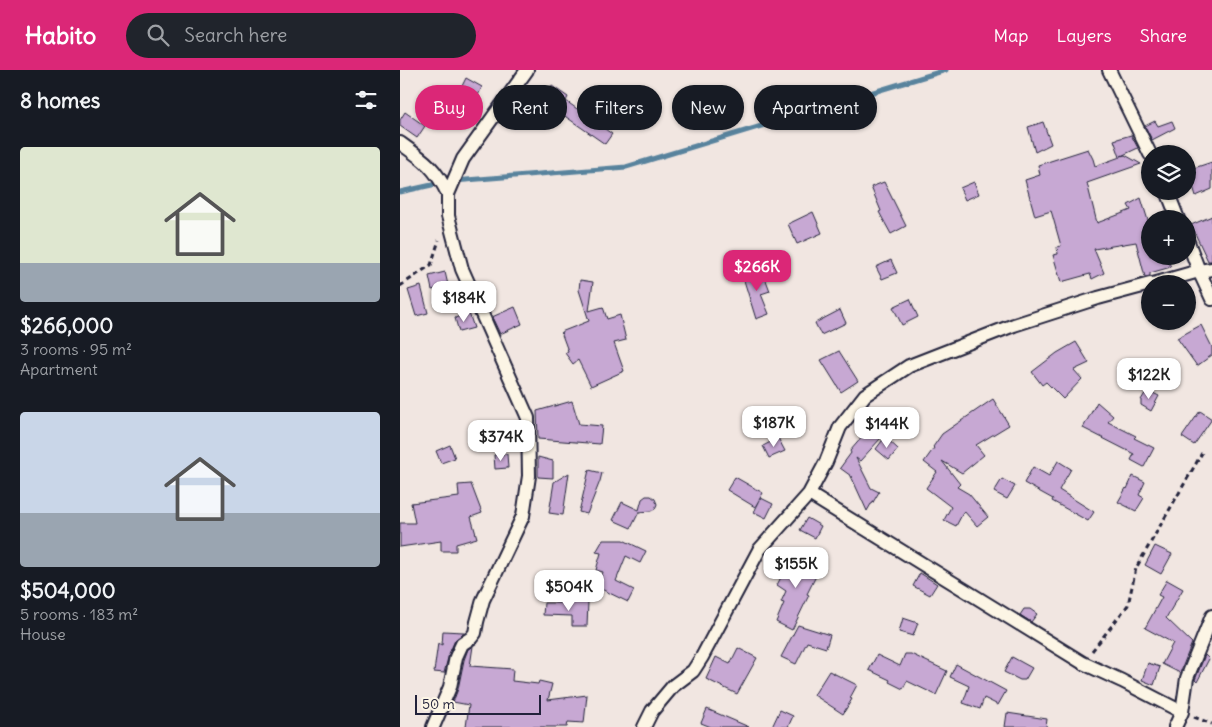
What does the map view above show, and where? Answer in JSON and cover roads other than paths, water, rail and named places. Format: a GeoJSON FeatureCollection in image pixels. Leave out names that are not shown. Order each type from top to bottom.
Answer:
{"type":"FeatureCollection","features":[{"type":"Feature","properties":{"kind":"street"},"geometry":{"type":"LineString","coordinates":[[433,727],[450,686],[456,657],[462,644],[471,638],[475,632],[483,600],[523,516],[529,476],[528,418],[462,269],[448,216],[448,194],[463,159],[527,70]]}},
{"type":"Feature","properties":{"kind":"street"},"geometry":{"type":"LineString","coordinates":[[1109,70],[1146,145]]}},
{"type":"Feature","properties":{"kind":"street"},"geometry":{"type":"LineString","coordinates":[[400,143],[424,159],[439,176],[448,194]]}},
{"type":"Feature","properties":{"kind":"street"},"geometry":{"type":"LineString","coordinates":[[1196,263],[1212,299]]}},
{"type":"Feature","properties":{"kind":"street"},"geometry":{"type":"LineString","coordinates":[[1184,275],[1212,269]]}},
{"type":"Feature","properties":{"kind":"street"},"geometry":{"type":"LineString","coordinates":[[644,727],[652,711],[673,686],[693,671],[759,550],[809,494],[826,462],[840,427],[865,395],[909,366],[1014,325],[1098,298],[1141,287]]}},
{"type":"Feature","properties":{"kind":"street"},"geometry":{"type":"LineString","coordinates":[[809,494],[1083,663],[1182,712]]}},
{"type":"Feature","properties":{"kind":"street"},"geometry":{"type":"LineString","coordinates":[[1175,727],[1182,712],[1188,678],[1212,616]]}},
{"type":"Feature","properties":{"kind":"waterway"},"geometry":{"type":"LineString","coordinates":[[454,181],[626,167],[946,70]]}},
{"type":"Feature","properties":{"kind":"waterway"},"geometry":{"type":"LineString","coordinates":[[400,192],[441,183]]}}]}
